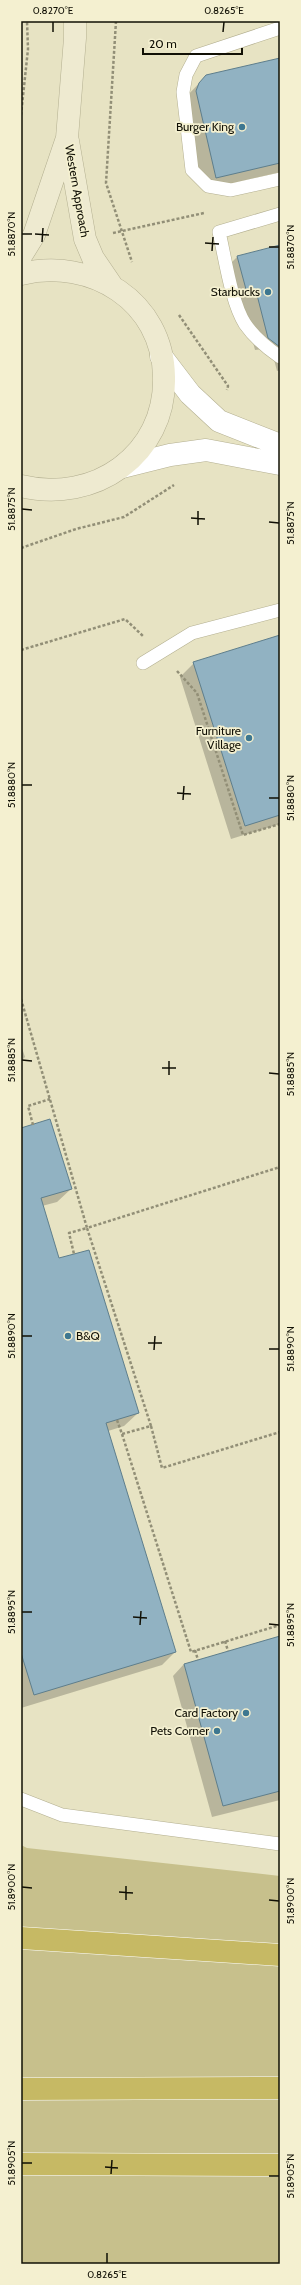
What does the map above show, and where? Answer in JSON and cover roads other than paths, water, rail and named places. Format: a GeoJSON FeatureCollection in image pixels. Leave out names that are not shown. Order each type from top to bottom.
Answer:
{"type":"FeatureCollection","features":[{"type":"Feature","properties":{"kind":"highway"},"geometry":{"type":"LineString","coordinates":[[21,1938],[280,1955]]}},
{"type":"Feature","properties":{"kind":"highway"},"geometry":{"type":"LineString","coordinates":[[21,2089],[280,2088]]}},
{"type":"Feature","properties":{"kind":"highway"},"geometry":{"type":"LineString","coordinates":[[21,2164],[280,2165]]}},
{"type":"Feature","properties":{"kind":"street","name":"Western Approach"},"geometry":{"type":"LineString","coordinates":[[21,256],[34,235],[67,138],[75,38],[74,21]]}},
{"type":"Feature","properties":{"kind":"street","name":"Western Approach"},"geometry":{"type":"LineString","coordinates":[[67,138],[85,239],[93,258],[112,286]]}},
{"type":"Feature","properties":{"kind":"street"},"geometry":{"type":"LineString","coordinates":[[21,274],[38,270],[76,271],[112,286],[129,299],[144,316],[155,335],[161,356],[164,377],[163,397],[158,417],[145,442],[122,467]]}},
{"type":"Feature","properties":{"kind":"street"},"geometry":{"type":"LineString","coordinates":[[161,356],[190,394],[219,421],[280,445]]}},
{"type":"Feature","properties":{"kind":"street"},"geometry":{"type":"LineString","coordinates":[[26,491],[73,489],[91,485],[122,467],[170,455],[206,450],[280,464]]}},
{"type":"Feature","properties":{"kind":"lane"},"geometry":{"type":"LineString","coordinates":[[280,28],[196,56],[186,75],[183,92],[192,170],[208,186],[231,190],[280,179]]}},
{"type":"Feature","properties":{"kind":"lane"},"geometry":{"type":"LineString","coordinates":[[280,214],[219,232],[234,295],[244,323],[265,347],[280,357]]}},
{"type":"Feature","properties":{"kind":"lane"},"geometry":{"type":"LineString","coordinates":[[143,663],[192,633],[280,610]]}},
{"type":"Feature","properties":{"kind":"lane"},"geometry":{"type":"LineString","coordinates":[[21,1799],[62,1815],[280,1844]]}},
{"type":"Feature","properties":{"kind":"place","name":"Burger King"},"geometry":{"type":"Point","coordinates":[242,127]}},
{"type":"Feature","properties":{"kind":"place","name":"Starbucks"},"geometry":{"type":"Point","coordinates":[268,292]}},
{"type":"Feature","properties":{"kind":"place","name":"Furniture Village"},"geometry":{"type":"Point","coordinates":[249,738]}},
{"type":"Feature","properties":{"kind":"place","name":"B&Q"},"geometry":{"type":"Point","coordinates":[68,1336]}},
{"type":"Feature","properties":{"kind":"place","name":"Card Factory"},"geometry":{"type":"Point","coordinates":[246,1713]}},
{"type":"Feature","properties":{"kind":"place","name":"Pets Corner"},"geometry":{"type":"Point","coordinates":[217,1731]}}]}
